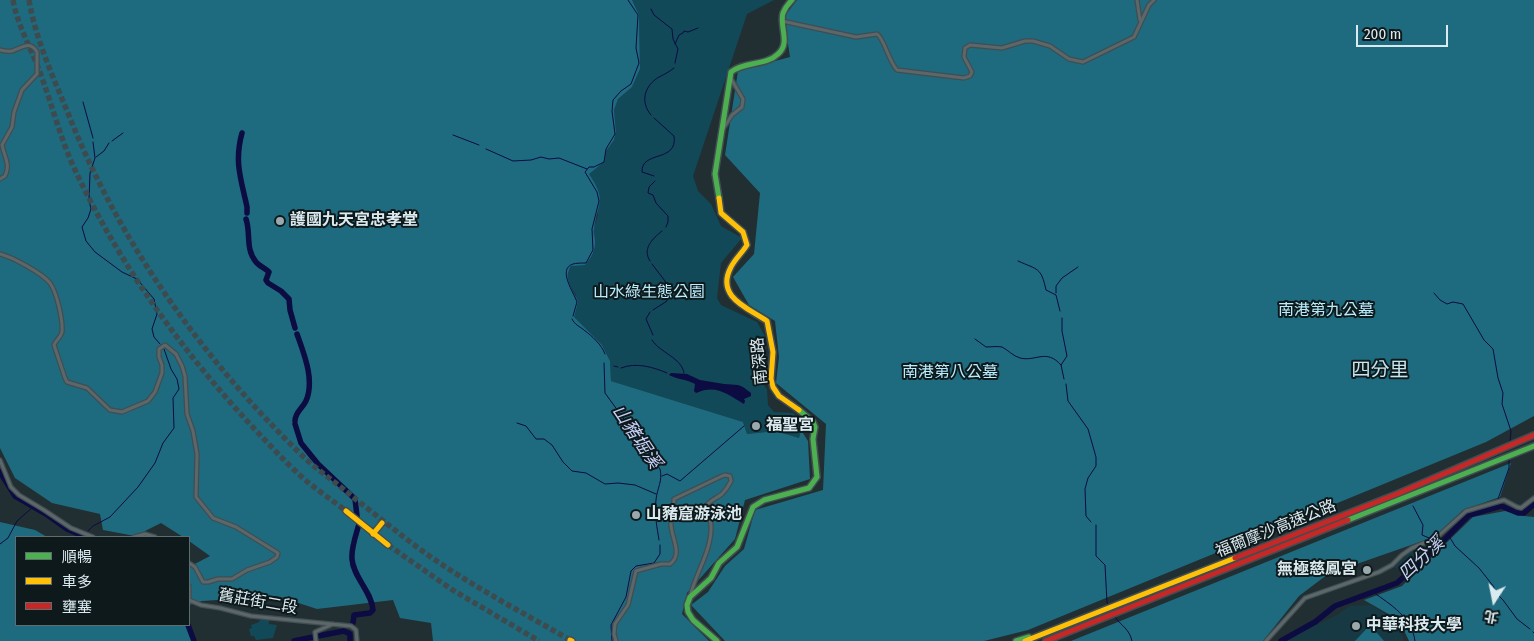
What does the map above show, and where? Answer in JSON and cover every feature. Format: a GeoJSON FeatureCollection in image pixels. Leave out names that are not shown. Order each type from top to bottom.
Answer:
{"type":"FeatureCollection","features":[{"type":"Feature","properties":{"kind":"main road"},"geometry":{"type":"LineString","coordinates":[[730,77],[735,67],[779,55],[783,50],[784,43],[781,21],[784,10],[792,0]]}},
{"type":"Feature","properties":{"kind":"main road","name":"南深路"},"geometry":{"type":"LineString","coordinates":[[690,597],[710,578],[719,563],[737,547],[753,507],[764,500],[809,488],[817,477],[813,422],[780,396],[773,387],[771,379],[774,352],[767,321],[736,302],[731,297],[728,289],[729,271],[732,264],[744,251],[746,244],[742,230],[724,217],[719,205],[715,174],[730,77]]}},
{"type":"Feature","properties":{"kind":"main road","name":"福爾摩沙高速公路"},"geometry":{"type":"LineString","coordinates":[[1046,641],[1398,494],[1533,435]]}},
{"type":"Feature","properties":{"kind":"main road","name":"福爾摩沙高速公路"},"geometry":{"type":"LineString","coordinates":[[1026,641],[1162,591],[1534,446]]}},
{"type":"Feature","properties":{"kind":"main road"},"geometry":{"type":"LineString","coordinates":[[346,511],[388,545]]}},
{"type":"Feature","properties":{"kind":"main road"},"geometry":{"type":"LineString","coordinates":[[373,534],[382,523]]}},
{"type":"Feature","properties":{"kind":"main road"},"geometry":{"type":"LineString","coordinates":[[690,597],[687,605],[688,612],[693,620],[717,641]]}},
{"type":"Feature","properties":{"kind":"main road"},"geometry":{"type":"LineString","coordinates":[[1016,641],[1059,628]]}},
{"type":"Feature","properties":{"kind":"street"},"geometry":{"type":"LineString","coordinates":[[1137,0],[1141,21]]}},
{"type":"Feature","properties":{"kind":"street"},"geometry":{"type":"LineString","coordinates":[[781,21],[856,37],[877,34],[881,37],[887,55],[897,70],[964,78],[970,76],[972,72],[964,57],[964,50],[967,46],[1002,48],[1025,41],[1033,41],[1050,46],[1069,59],[1083,62],[1134,37],[1149,6],[1154,0]]}},
{"type":"Feature","properties":{"kind":"street"},"geometry":{"type":"LineString","coordinates":[[0,50],[11,51],[25,45],[31,46],[37,52],[37,69],[35,77],[22,90],[14,112],[12,127],[2,145],[7,158],[8,169],[6,176],[0,179]]}},
{"type":"Feature","properties":{"kind":"street"},"geometry":{"type":"LineString","coordinates":[[721,131],[732,115],[742,107],[743,98],[730,77]]}},
{"type":"Feature","properties":{"kind":"street"},"geometry":{"type":"LineString","coordinates":[[0,254],[19,260],[49,282],[61,318],[62,331],[54,344],[67,382],[86,388],[110,410],[122,412],[148,401],[155,392],[162,373],[158,352],[160,347],[165,345],[176,354],[185,376],[187,414],[193,431],[197,454],[196,497],[213,518],[236,527],[278,553],[278,557],[270,562],[247,570],[232,579],[218,579],[208,582],[203,582],[195,567],[190,564]]}},
{"type":"Feature","properties":{"kind":"street"},"geometry":{"type":"LineString","coordinates":[[0,460],[11,487],[19,496],[71,528],[91,536]]}},
{"type":"Feature","properties":{"kind":"street"},"geometry":{"type":"LineString","coordinates":[[616,641],[614,634],[615,624],[628,605],[636,570],[673,562],[676,547],[672,530],[674,499],[725,475],[730,476],[732,481],[706,507],[711,528],[705,556],[692,586],[690,597]]}},
{"type":"Feature","properties":{"kind":"street"},"geometry":{"type":"LineString","coordinates":[[1266,641],[1305,598],[1379,572],[1392,565],[1412,548],[1436,538],[1466,511],[1502,500],[1521,508],[1534,498]]}},
{"type":"Feature","properties":{"kind":"street"},"geometry":{"type":"LineString","coordinates":[[138,536],[145,534],[152,536]]}},
{"type":"Feature","properties":{"kind":"street","name":"舊莊街二段"},"geometry":{"type":"LineString","coordinates":[[190,600],[201,605],[250,616],[351,626],[356,630],[357,641]]}},
{"type":"Feature","properties":{"kind":"street"},"geometry":{"type":"LineString","coordinates":[[316,641],[315,632],[334,624]]}},
{"type":"Feature","properties":{"kind":"shaded area"},"geometry":{"type":"Polygon","coordinates":[[[671,373],[687,374],[700,380],[738,385],[751,393],[751,396],[744,399],[744,404],[721,391],[703,390],[696,393],[694,391],[695,384],[669,375],[671,373]]]}},
{"type":"Feature","properties":{"kind":"shaded area"},"geometry":{"type":"Polygon","coordinates":[[[1432,541],[1433,543],[1421,552],[1403,571],[1393,567],[1406,557],[1408,553],[1432,541]]]}},
{"type":"Feature","properties":{"kind":"shaded area","name":"中華科技大學"},"geometry":{"type":"Polygon","coordinates":[[[1371,605],[1397,621],[1404,641],[1287,641],[1301,632],[1337,615],[1350,606],[1371,605]]]}},
{"type":"Feature","properties":{"kind":"green space"},"geometry":{"type":"Polygon","coordinates":[[[0,0],[632,0],[639,15],[640,69],[632,87],[618,99],[614,110],[616,132],[614,140],[606,151],[605,161],[589,174],[598,190],[600,201],[594,230],[595,247],[593,254],[585,265],[571,266],[568,275],[568,280],[578,302],[574,317],[602,345],[610,361],[611,381],[743,422],[747,434],[776,431],[799,438],[801,430],[808,441],[810,479],[745,500],[735,539],[687,593],[682,614],[709,641],[433,641],[431,623],[400,618],[393,600],[317,609],[277,596],[202,601],[190,605],[190,566],[210,556],[190,542],[190,536],[181,536],[161,523],[135,536],[103,530],[100,514],[52,503],[15,478],[0,448],[0,0]]]}},
{"type":"Feature","properties":{"kind":"green space","name":"山水綠生態公園"},"geometry":{"type":"Polygon","coordinates":[[[632,0],[774,0],[747,14],[693,176],[698,191],[711,204],[721,226],[742,238],[721,263],[717,298],[721,305],[757,322],[765,336],[766,359],[757,377],[767,389],[768,405],[774,412],[793,413],[808,425],[801,430],[799,438],[776,431],[747,434],[743,422],[611,381],[610,361],[602,345],[573,317],[576,295],[568,282],[568,270],[595,240],[593,230],[598,215],[588,174],[605,161],[606,151],[614,140],[616,132],[614,110],[618,99],[632,87],[640,69],[639,15],[632,0]]]}},
{"type":"Feature","properties":{"kind":"green space"},"geometry":{"type":"Polygon","coordinates":[[[797,0],[1534,0],[1534,416],[1486,442],[1028,630],[984,641],[725,641],[691,605],[708,592],[725,566],[744,549],[755,510],[823,490],[826,424],[776,383],[779,357],[775,321],[749,305],[733,277],[754,254],[760,193],[725,155],[738,71],[790,57],[784,17],[797,0]]]}},
{"type":"Feature","properties":{"kind":"green space"},"geometry":{"type":"Polygon","coordinates":[[[1511,463],[1500,497],[1463,510],[1434,537],[1328,574],[1299,596],[1263,641],[1071,641],[1511,463]]]}},
{"type":"Feature","properties":{"kind":"green space"},"geometry":{"type":"Polygon","coordinates":[[[1505,511],[1534,517],[1534,641],[1409,641],[1399,620],[1364,600],[1402,586],[1473,517],[1505,511]]]}},
{"type":"Feature","properties":{"kind":"green space"},"geometry":{"type":"Polygon","coordinates":[[[0,522],[35,530],[45,536],[15,536],[15,626],[186,626],[193,641],[0,641],[0,522]]]}},
{"type":"Feature","properties":{"kind":"green space"},"geometry":{"type":"Polygon","coordinates":[[[260,620],[269,620],[269,624],[277,625],[273,638],[256,640],[254,636],[251,636],[249,629],[252,628],[251,625],[260,620]]]}},
{"type":"Feature","properties":{"kind":"green space"},"geometry":{"type":"Polygon","coordinates":[[[1370,625],[1384,641],[1355,641],[1370,625]]]}},
{"type":"Feature","properties":{"kind":"waterway"},"geometry":{"type":"LineString","coordinates":[[573,316],[577,302],[568,282],[566,271],[573,264],[586,263],[593,250],[592,229],[599,201],[597,192],[585,172],[589,167],[594,167],[604,162],[606,149],[615,134],[612,111],[613,100],[631,84],[639,63],[636,48],[638,15],[628,0]]}},
{"type":"Feature","properties":{"kind":"waterway","name":"山豬堀溪"},"geometry":{"type":"LineString","coordinates":[[651,9],[654,15],[672,29],[673,39],[678,49],[675,63]]}},
{"type":"Feature","properties":{"kind":"waterway"},"geometry":{"type":"LineString","coordinates":[[675,44],[679,35],[684,31],[688,32],[698,28]]}},
{"type":"Feature","properties":{"kind":"waterway","name":"山豬堀溪"},"geometry":{"type":"LineString","coordinates":[[651,115],[646,105],[645,94],[654,81],[674,68]]}},
{"type":"Feature","properties":{"kind":"waterway"},"geometry":{"type":"LineString","coordinates":[[83,102],[93,138]]}},
{"type":"Feature","properties":{"kind":"waterway","name":"山豬堀溪"},"geometry":{"type":"LineString","coordinates":[[654,118],[674,136],[674,144],[671,150],[647,161],[643,165],[642,172],[654,176]]}},
{"type":"Feature","properties":{"kind":"waterway"},"geometry":{"type":"LineString","coordinates":[[112,141],[123,133]]}},
{"type":"Feature","properties":{"kind":"waterway"},"geometry":{"type":"LineString","coordinates":[[242,133],[238,162],[247,213]]}},
{"type":"Feature","properties":{"kind":"waterway"},"geometry":{"type":"LineString","coordinates":[[453,135],[479,145]]}},
{"type":"Feature","properties":{"kind":"waterway"},"geometry":{"type":"LineString","coordinates":[[93,142],[95,158],[90,173],[89,200],[91,209],[82,227],[86,241],[95,252],[122,272],[137,279],[154,299],[157,314],[152,329],[154,337],[160,344]]}},
{"type":"Feature","properties":{"kind":"waterway"},"geometry":{"type":"LineString","coordinates":[[96,157],[104,151],[109,143]]}},
{"type":"Feature","properties":{"kind":"waterway"},"geometry":{"type":"LineString","coordinates":[[486,149],[513,161],[531,160],[541,157],[549,159],[559,158],[587,169]]}},
{"type":"Feature","properties":{"kind":"waterway","name":"山豬堀溪"},"geometry":{"type":"LineString","coordinates":[[655,181],[649,187],[648,193],[653,195],[656,203],[668,216],[666,227]]}},
{"type":"Feature","properties":{"kind":"waterway"},"geometry":{"type":"LineString","coordinates":[[246,219],[250,252],[257,263],[269,272],[266,280],[268,283],[281,291],[289,299],[295,328]]}},
{"type":"Feature","properties":{"kind":"waterway","name":"山豬堀溪"},"geometry":{"type":"LineString","coordinates":[[650,261],[647,252],[649,244],[662,231]]}},
{"type":"Feature","properties":{"kind":"waterway"},"geometry":{"type":"LineString","coordinates":[[1018,261],[1038,270],[1046,290],[1056,295],[1060,311]]}},
{"type":"Feature","properties":{"kind":"waterway","name":"山豬堀溪"},"geometry":{"type":"LineString","coordinates":[[652,264],[666,285]]}},
{"type":"Feature","properties":{"kind":"waterway"},"geometry":{"type":"LineString","coordinates":[[1056,293],[1056,286],[1062,278],[1078,267]]}},
{"type":"Feature","properties":{"kind":"waterway","name":"山豬堀溪"},"geometry":{"type":"LineString","coordinates":[[653,310],[667,301],[666,288]]}},
{"type":"Feature","properties":{"kind":"waterway"},"geometry":{"type":"LineString","coordinates":[[1434,293],[1447,304],[1453,302],[1463,304],[1484,340],[1493,349],[1498,378],[1503,393],[1502,404],[1511,431],[1510,442]]}},
{"type":"Feature","properties":{"kind":"waterway","name":"山豬堀溪"},"geometry":{"type":"LineString","coordinates":[[650,312],[646,319],[653,335]]}},
{"type":"Feature","properties":{"kind":"waterway"},"geometry":{"type":"LineString","coordinates":[[1062,318],[1062,331],[1067,356],[1061,365],[1064,379]]}},
{"type":"Feature","properties":{"kind":"waterway"},"geometry":{"type":"LineString","coordinates":[[572,319],[602,347],[605,354]]}},
{"type":"Feature","properties":{"kind":"waterway"},"geometry":{"type":"LineString","coordinates":[[295,421],[297,413],[306,401],[309,384],[303,350],[297,334]]}},
{"type":"Feature","properties":{"kind":"waterway"},"geometry":{"type":"LineString","coordinates":[[975,339],[986,347],[1002,347],[1020,358],[1046,356],[1051,357],[1061,365]]}},
{"type":"Feature","properties":{"kind":"waterway","name":"山豬堀溪"},"geometry":{"type":"LineString","coordinates":[[652,340],[679,363],[684,373]]}},
{"type":"Feature","properties":{"kind":"waterway"},"geometry":{"type":"LineString","coordinates":[[88,531],[93,526],[110,517],[138,487],[155,463],[163,443],[174,428],[173,398],[179,389],[177,379],[171,369],[164,349]]}},
{"type":"Feature","properties":{"kind":"waterway","name":"山豬堀溪"},"geometry":{"type":"LineString","coordinates":[[604,363],[605,393],[660,469],[661,477],[655,510],[659,540]]}},
{"type":"Feature","properties":{"kind":"waterway","name":"山豬堀溪"},"geometry":{"type":"LineString","coordinates":[[621,368],[633,365],[644,366],[667,373]]}},
{"type":"Feature","properties":{"kind":"waterway","name":"山豬堀溪"},"geometry":{"type":"LineString","coordinates":[[614,366],[618,367]]}},
{"type":"Feature","properties":{"kind":"waterway"},"geometry":{"type":"LineString","coordinates":[[1066,384],[1068,401],[1088,429],[1096,457],[1096,466],[1088,478],[1085,489],[1086,516],[1091,522]]}},
{"type":"Feature","properties":{"kind":"waterway"},"geometry":{"type":"LineString","coordinates":[[517,423],[526,426],[536,439],[544,439],[552,445],[563,462],[572,471],[586,473],[605,484],[635,485],[656,494]]}},
{"type":"Feature","properties":{"kind":"waterway"},"geometry":{"type":"LineString","coordinates":[[295,424],[301,443],[318,464],[355,499],[357,516]]}},
{"type":"Feature","properties":{"kind":"waterway"},"geometry":{"type":"LineString","coordinates":[[662,476],[667,474],[680,481],[744,426]]}},
{"type":"Feature","properties":{"kind":"waterway"},"geometry":{"type":"LineString","coordinates":[[1498,499],[1509,468],[1509,458]]}},
{"type":"Feature","properties":{"kind":"waterway"},"geometry":{"type":"LineString","coordinates":[[0,472],[15,496],[67,529],[83,536]]}},
{"type":"Feature","properties":{"kind":"waterway","name":"四分溪"},"geometry":{"type":"LineString","coordinates":[[1281,641],[1315,622],[1335,606],[1397,583],[1469,515],[1501,506],[1518,513],[1524,513],[1534,504]]}},
{"type":"Feature","properties":{"kind":"waterway"},"geometry":{"type":"LineString","coordinates":[[1413,506],[1423,525],[1422,535],[1429,538]]}},
{"type":"Feature","properties":{"kind":"waterway"},"geometry":{"type":"LineString","coordinates":[[0,544],[8,538],[17,521],[33,507]]}},
{"type":"Feature","properties":{"kind":"waterway"},"geometry":{"type":"LineString","coordinates":[[353,623],[354,615],[370,613],[373,610],[372,603],[353,566],[353,546],[359,524]]}},
{"type":"Feature","properties":{"kind":"waterway"},"geometry":{"type":"LineString","coordinates":[[1096,525],[1096,556],[1105,565],[1108,605]]}},
{"type":"Feature","properties":{"kind":"waterway"},"geometry":{"type":"LineString","coordinates":[[1449,536],[1455,546],[1479,568],[1494,587],[1494,591],[1517,619],[1530,629]]}},
{"type":"Feature","properties":{"kind":"waterway","name":"四分溪"},"geometry":{"type":"LineString","coordinates":[[1436,540],[1442,542]]}},
{"type":"Feature","properties":{"kind":"waterway","name":"山豬堀溪"},"geometry":{"type":"LineString","coordinates":[[612,641],[611,625],[626,597],[631,571],[636,566],[654,563],[660,554],[660,545]]}},
{"type":"Feature","properties":{"kind":"waterway"},"geometry":{"type":"LineString","coordinates":[[1373,592],[1400,612],[1410,625],[1415,641]]}},
{"type":"Feature","properties":{"kind":"waterway"},"geometry":{"type":"LineString","coordinates":[[1115,617],[1127,630],[1132,641]]}},
{"type":"Feature","properties":{"kind":"waterway"},"geometry":{"type":"LineString","coordinates":[[188,626],[194,641]]}},
{"type":"Feature","properties":{"kind":"waterway"},"geometry":{"type":"LineString","coordinates":[[318,636],[344,631],[350,634],[350,641]]}},
{"type":"Feature","properties":{"kind":"waterway"},"geometry":{"type":"LineString","coordinates":[[294,641],[313,637]]}},
{"type":"Feature","properties":{"kind":"tunnel"},"geometry":{"type":"LineString","coordinates":[[13,0],[18,20],[46,89],[70,159],[92,204],[131,271],[152,303],[198,364],[248,422],[304,479],[346,511]]}},
{"type":"Feature","properties":{"kind":"tunnel"},"geometry":{"type":"LineString","coordinates":[[29,0],[36,31],[53,78],[93,170],[117,216],[143,261],[172,304],[237,387],[309,462],[412,544],[476,586],[570,640]]}},
{"type":"Feature","properties":{"kind":"tunnel"},"geometry":{"type":"LineString","coordinates":[[388,545],[451,589],[539,641]]}},
{"type":"Feature","properties":{"kind":"traffic: fast"},"geometry":{"type":"LineString","coordinates":[[719,198],[715,174],[731,72],[743,66],[773,58],[782,50],[784,45],[782,18],[783,13],[792,0]]}},
{"type":"Feature","properties":{"kind":"traffic: fast"},"geometry":{"type":"LineString","coordinates":[[717,641],[693,620],[688,612],[687,605],[690,597],[711,578],[719,563],[737,547],[753,507],[764,500],[809,488],[817,477],[813,439],[815,427],[813,422],[799,410]]}},
{"type":"Feature","properties":{"kind":"traffic: fast"},"geometry":{"type":"LineString","coordinates":[[1348,520],[1534,446]]}},
{"type":"Feature","properties":{"kind":"traffic: fast"},"geometry":{"type":"LineString","coordinates":[[1016,641],[1029,637]]}},
{"type":"Feature","properties":{"kind":"traffic: slow"},"geometry":{"type":"LineString","coordinates":[[719,198],[721,213],[743,232],[747,245],[734,261],[727,277],[727,286],[730,294],[743,306],[767,321],[773,352],[771,379],[773,387],[779,396],[799,410]]}},
{"type":"Feature","properties":{"kind":"traffic: slow"},"geometry":{"type":"LineString","coordinates":[[346,511],[388,545]]}},
{"type":"Feature","properties":{"kind":"traffic: slow"},"geometry":{"type":"LineString","coordinates":[[373,534],[382,523]]}},
{"type":"Feature","properties":{"kind":"traffic: slow"},"geometry":{"type":"LineString","coordinates":[[1025,641],[1235,558]]}},
{"type":"Feature","properties":{"kind":"traffic: jam"},"geometry":{"type":"LineString","coordinates":[[1235,558],[1397,494],[1534,435]]}},
{"type":"Feature","properties":{"kind":"traffic: jam"},"geometry":{"type":"LineString","coordinates":[[1046,641],[1348,520]]}},
{"type":"Feature","properties":{"kind":"place","name":"護國九天宮忠孝堂"},"geometry":{"type":"Point","coordinates":[280,221]}},
{"type":"Feature","properties":{"kind":"place","name":"福聖宮"},"geometry":{"type":"Point","coordinates":[756,426]}},
{"type":"Feature","properties":{"kind":"place","name":"山豬窟游泳池"},"geometry":{"type":"Point","coordinates":[636,515]}},
{"type":"Feature","properties":{"kind":"place","name":"無極慈鳳宮"},"geometry":{"type":"Point","coordinates":[1367,570]}},
{"type":"Feature","properties":{"kind":"place","name":"中華科技大學"},"geometry":{"type":"Point","coordinates":[1356,626]}},
{"type":"Feature","properties":{"kind":"district","name":"四分里"},"geometry":{"type":"Point","coordinates":[1380,371]}},
{"type":"Feature","properties":{"kind":"park label","name":"南港第九公墓"},"geometry":{"type":"Point","coordinates":[1326,311]}},
{"type":"Feature","properties":{"kind":"park label","name":"南港第八公墓"},"geometry":{"type":"Point","coordinates":[950,373]}}]}
